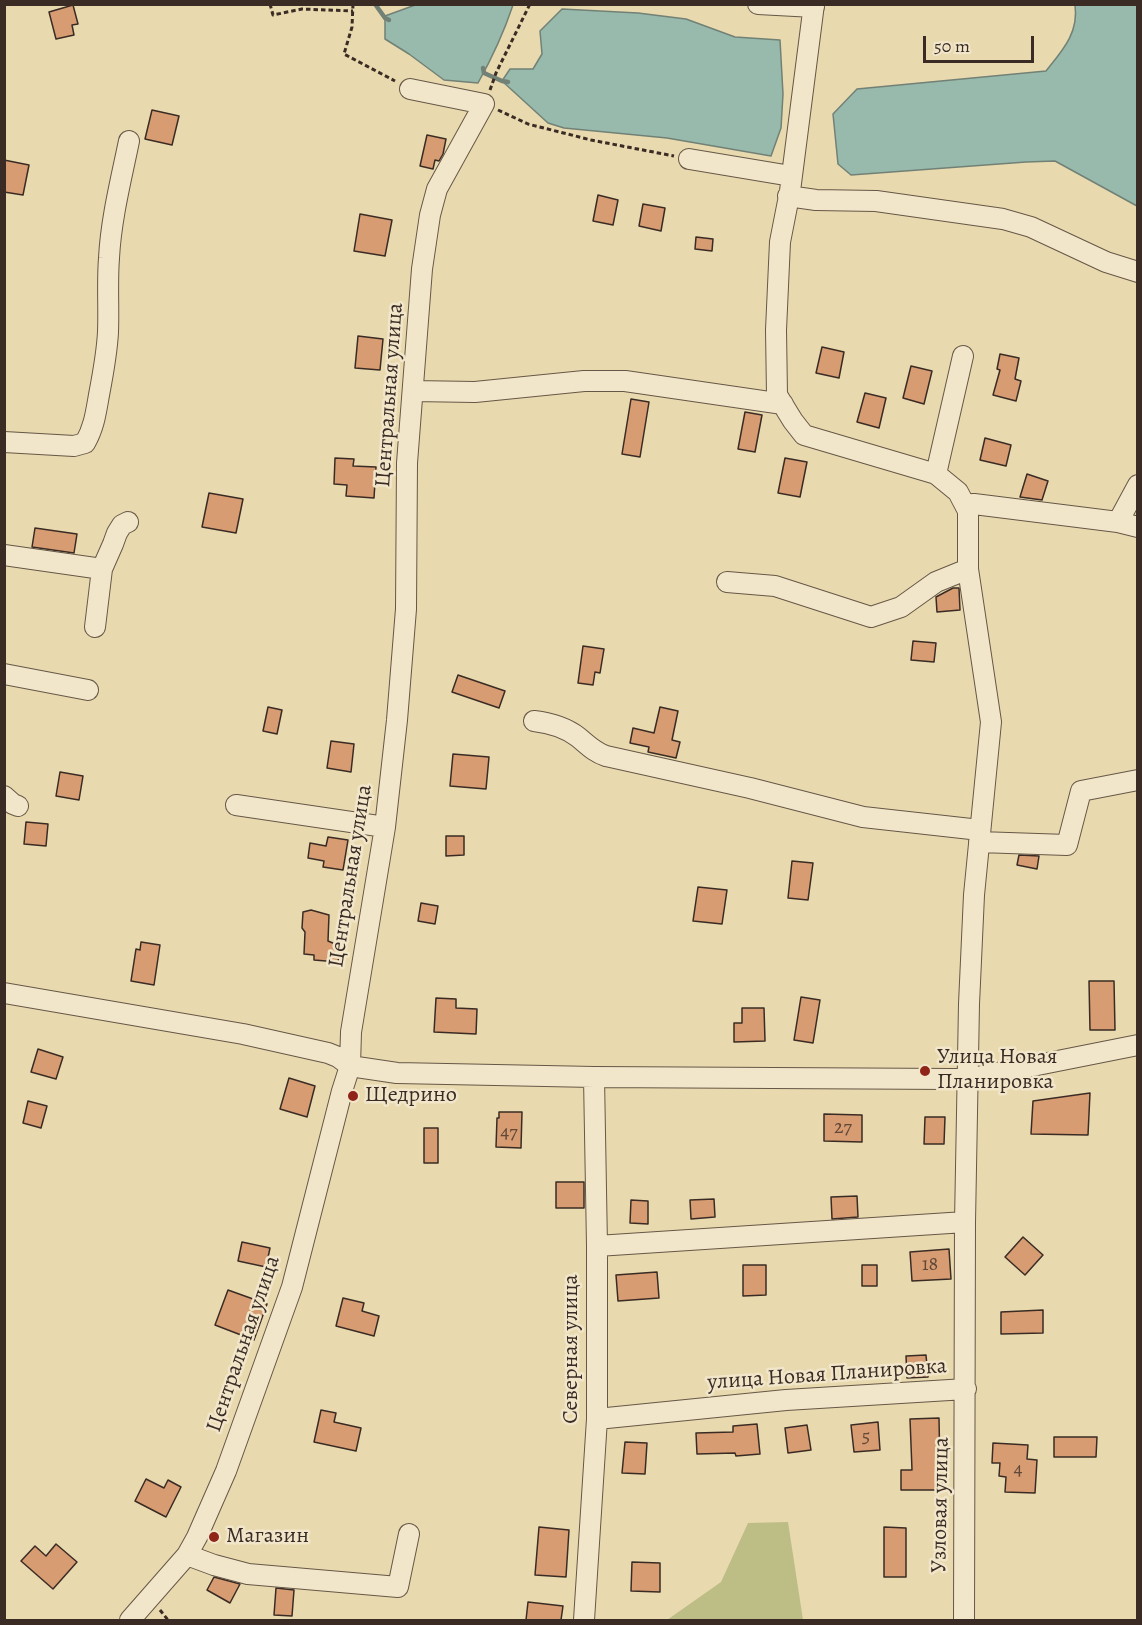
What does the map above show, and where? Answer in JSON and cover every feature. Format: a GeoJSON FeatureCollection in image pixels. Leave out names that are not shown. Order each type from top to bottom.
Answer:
{"type":"FeatureCollection","features":[{"type":"Feature","properties":{"kind":"street"},"geometry":{"type":"LineString","coordinates":[[758,4],[814,6],[780,242],[776,330],[777,395],[793,421],[804,435],[936,474],[958,492],[966,505],[974,504],[1118,522],[1137,527]]}},
{"type":"Feature","properties":{"kind":"street"},"geometry":{"type":"LineString","coordinates":[[410,89],[484,104]]}},
{"type":"Feature","properties":{"kind":"street","name":"Центральная улица"},"geometry":{"type":"LineString","coordinates":[[130,1620],[188,1555],[226,1471],[292,1287],[350,1066],[351,1032],[385,827],[397,720],[406,609],[407,463],[422,269],[430,215],[437,189],[484,104]]}},
{"type":"Feature","properties":{"kind":"street"},"geometry":{"type":"LineString","coordinates":[[4,441],[74,446],[85,443],[91,433],[106,358],[108,259],[114,213],[129,141]]}},
{"type":"Feature","properties":{"kind":"street"},"geometry":{"type":"LineString","coordinates":[[689,159],[791,176]]}},
{"type":"Feature","properties":{"kind":"street"},"geometry":{"type":"LineString","coordinates":[[788,196],[816,200],[876,201],[1003,219],[1031,227],[1106,262],[1137,272]]}},
{"type":"Feature","properties":{"kind":"street"},"geometry":{"type":"LineString","coordinates":[[936,474],[963,356]]}},
{"type":"Feature","properties":{"kind":"street"},"geometry":{"type":"LineString","coordinates":[[413,391],[475,392],[584,381],[626,381],[783,404]]}},
{"type":"Feature","properties":{"kind":"street"},"geometry":{"type":"LineString","coordinates":[[1118,522],[1137,485]]}},
{"type":"Feature","properties":{"kind":"street","name":"улица Новая Планировка"},"geometry":{"type":"LineString","coordinates":[[597,1419],[786,1400],[966,1389],[965,1222],[969,1004],[979,836],[991,722],[968,569],[968,511],[966,505]]}},
{"type":"Feature","properties":{"kind":"street"},"geometry":{"type":"LineString","coordinates":[[94,627],[102,569],[117,533],[122,525],[128,522]]}},
{"type":"Feature","properties":{"kind":"street"},"geometry":{"type":"LineString","coordinates":[[4,555],[102,569]]}},
{"type":"Feature","properties":{"kind":"street"},"geometry":{"type":"LineString","coordinates":[[727,582],[775,586],[872,617],[901,607],[936,582],[968,569]]}},
{"type":"Feature","properties":{"kind":"street"},"geometry":{"type":"LineString","coordinates":[[4,674],[87,690]]}},
{"type":"Feature","properties":{"kind":"street"},"geometry":{"type":"LineString","coordinates":[[534,721],[553,723],[566,729],[597,753],[606,756],[750,788],[863,817],[979,836],[1067,845],[1081,791],[1137,780]]}},
{"type":"Feature","properties":{"kind":"street"},"geometry":{"type":"LineString","coordinates":[[236,805],[385,827]]}},
{"type":"Feature","properties":{"kind":"street"},"geometry":{"type":"LineString","coordinates":[[4,993],[243,1034],[328,1053],[350,1066],[397,1073],[594,1077],[967,1079],[1137,1045]]}},
{"type":"Feature","properties":{"kind":"street","name":"Северная улица"},"geometry":{"type":"LineString","coordinates":[[584,1620],[597,1419],[594,1077]]}},
{"type":"Feature","properties":{"kind":"street"},"geometry":{"type":"LineString","coordinates":[[597,1246],[965,1222]]}},
{"type":"Feature","properties":{"kind":"street","name":"Узловая улица"},"geometry":{"type":"LineString","coordinates":[[964,1620],[966,1389]]}},
{"type":"Feature","properties":{"kind":"street"},"geometry":{"type":"LineString","coordinates":[[188,1555],[248,1574],[398,1587],[409,1534]]}},
{"type":"Feature","properties":{"kind":"path"},"geometry":{"type":"LineString","coordinates":[[270,4],[273,15],[302,9],[353,11]]}},
{"type":"Feature","properties":{"kind":"path"},"geometry":{"type":"LineString","coordinates":[[353,4],[352,27],[344,54],[410,89]]}},
{"type":"Feature","properties":{"kind":"path"},"geometry":{"type":"LineString","coordinates":[[492,85],[530,4]]}},
{"type":"Feature","properties":{"kind":"path"},"geometry":{"type":"LineString","coordinates":[[484,104],[528,124],[591,140],[689,159]]}},
{"type":"Feature","properties":{"kind":"path"},"geometry":{"type":"LineString","coordinates":[[156,1605],[168,1620]]}},
{"type":"Feature","properties":{"kind":"green space"},"geometry":{"type":"Polygon","coordinates":[[[788,1522],[803,1620],[667,1620],[721,1582],[748,1523],[788,1522]]]}},
{"type":"Feature","properties":{"kind":"shaded area"},"geometry":{"type":"Polygon","coordinates":[[[418,4],[513,5],[506,25],[478,83],[444,80],[385,39],[385,16],[418,4]]]}},
{"type":"Feature","properties":{"kind":"shaded area"},"geometry":{"type":"Polygon","coordinates":[[[1075,5],[1137,5],[1137,206],[1055,161],[851,175],[838,164],[833,114],[857,89],[1046,71],[1072,33],[1076,15],[1075,5]]]}},
{"type":"Feature","properties":{"kind":"shaded area"},"geometry":{"type":"Polygon","coordinates":[[[562,9],[638,13],[686,19],[735,37],[780,40],[783,94],[781,128],[771,156],[667,138],[564,128],[548,123],[502,81],[510,69],[533,69],[542,54],[540,31],[562,9]]]}},
{"type":"Feature","properties":{"kind":"building"},"geometry":{"type":"Polygon","coordinates":[[[73,5],[78,24],[72,25],[74,35],[56,39],[49,12],[73,5]]]}},
{"type":"Feature","properties":{"kind":"building"},"geometry":{"type":"Polygon","coordinates":[[[152,110],[179,116],[172,145],[145,139],[152,110]]]}},
{"type":"Feature","properties":{"kind":"building"},"geometry":{"type":"Polygon","coordinates":[[[427,135],[446,139],[443,154],[439,161],[435,160],[433,169],[420,166],[427,135]]]}},
{"type":"Feature","properties":{"kind":"building"},"geometry":{"type":"Polygon","coordinates":[[[4,160],[29,165],[23,195],[4,192],[4,160]]]}},
{"type":"Feature","properties":{"kind":"building"},"geometry":{"type":"Polygon","coordinates":[[[598,195],[618,200],[613,225],[593,221],[598,195]]]}},
{"type":"Feature","properties":{"kind":"building"},"geometry":{"type":"Polygon","coordinates":[[[643,204],[665,208],[661,231],[639,226],[643,204]]]}},
{"type":"Feature","properties":{"kind":"building"},"geometry":{"type":"Polygon","coordinates":[[[360,214],[392,220],[385,256],[354,251],[360,214]]]}},
{"type":"Feature","properties":{"kind":"building"},"geometry":{"type":"Polygon","coordinates":[[[696,237],[713,239],[712,251],[695,249],[696,237]]]}},
{"type":"Feature","properties":{"kind":"building"},"geometry":{"type":"Polygon","coordinates":[[[358,336],[383,339],[380,370],[355,368],[358,336]]]}},
{"type":"Feature","properties":{"kind":"building"},"geometry":{"type":"Polygon","coordinates":[[[822,347],[844,352],[839,378],[816,373],[822,347]]]}},
{"type":"Feature","properties":{"kind":"building"},"geometry":{"type":"Polygon","coordinates":[[[1000,354],[1019,358],[1015,379],[1021,381],[1016,401],[993,395],[1000,370],[997,369],[1000,354]]]}},
{"type":"Feature","properties":{"kind":"building"},"geometry":{"type":"Polygon","coordinates":[[[911,366],[932,371],[924,404],[903,398],[911,366]]]}},
{"type":"Feature","properties":{"kind":"building"},"geometry":{"type":"Polygon","coordinates":[[[865,393],[886,398],[879,428],[857,422],[865,393]]]}},
{"type":"Feature","properties":{"kind":"building"},"geometry":{"type":"Polygon","coordinates":[[[631,399],[649,402],[640,457],[622,454],[631,399]]]}},
{"type":"Feature","properties":{"kind":"building"},"geometry":{"type":"Polygon","coordinates":[[[745,412],[762,415],[755,452],[738,449],[745,412]]]}},
{"type":"Feature","properties":{"kind":"building"},"geometry":{"type":"Polygon","coordinates":[[[985,438],[1011,445],[1006,466],[980,460],[985,438]]]}},
{"type":"Feature","properties":{"kind":"building"},"geometry":{"type":"Polygon","coordinates":[[[335,458],[354,459],[353,466],[376,467],[374,498],[346,496],[347,485],[334,484],[335,458]]]}},
{"type":"Feature","properties":{"kind":"building"},"geometry":{"type":"Polygon","coordinates":[[[785,458],[807,462],[800,497],[778,493],[785,458]]]}},
{"type":"Feature","properties":{"kind":"building"},"geometry":{"type":"Polygon","coordinates":[[[1027,474],[1048,481],[1042,500],[1020,497],[1027,474]]]}},
{"type":"Feature","properties":{"kind":"building"},"geometry":{"type":"Polygon","coordinates":[[[209,493],[243,499],[236,533],[202,527],[209,493]]]}},
{"type":"Feature","properties":{"kind":"building"},"geometry":{"type":"Polygon","coordinates":[[[35,528],[77,534],[74,553],[32,547],[35,528]]]}},
{"type":"Feature","properties":{"kind":"building"},"geometry":{"type":"Polygon","coordinates":[[[953,588],[959,588],[960,610],[937,612],[936,597],[953,588]]]}},
{"type":"Feature","properties":{"kind":"building"},"geometry":{"type":"Polygon","coordinates":[[[913,641],[936,643],[934,662],[911,660],[913,641]]]}},
{"type":"Feature","properties":{"kind":"building"},"geometry":{"type":"Polygon","coordinates":[[[583,646],[604,649],[600,673],[595,672],[593,685],[578,683],[583,646]]]}},
{"type":"Feature","properties":{"kind":"building"},"geometry":{"type":"Polygon","coordinates":[[[458,675],[505,691],[499,708],[452,692],[458,675]]]}},
{"type":"Feature","properties":{"kind":"building"},"geometry":{"type":"Polygon","coordinates":[[[268,707],[282,710],[277,734],[263,731],[268,707]]]}},
{"type":"Feature","properties":{"kind":"building"},"geometry":{"type":"Polygon","coordinates":[[[660,707],[678,711],[672,740],[680,742],[676,758],[648,752],[649,747],[630,743],[633,728],[654,733],[660,707]]]}},
{"type":"Feature","properties":{"kind":"building"},"geometry":{"type":"Polygon","coordinates":[[[331,741],[354,744],[351,772],[327,768],[331,741]]]}},
{"type":"Feature","properties":{"kind":"building"},"geometry":{"type":"Polygon","coordinates":[[[453,754],[489,757],[486,789],[450,786],[453,754]]]}},
{"type":"Feature","properties":{"kind":"building"},"geometry":{"type":"Polygon","coordinates":[[[60,772],[83,776],[79,800],[56,796],[60,772]]]}},
{"type":"Feature","properties":{"kind":"building"},"geometry":{"type":"Polygon","coordinates":[[[26,822],[48,824],[46,846],[24,844],[26,822]]]}},
{"type":"Feature","properties":{"kind":"building"},"geometry":{"type":"Polygon","coordinates":[[[446,836],[464,836],[464,855],[446,856],[446,836]]]}},
{"type":"Feature","properties":{"kind":"building"},"geometry":{"type":"Polygon","coordinates":[[[328,837],[348,840],[343,870],[323,867],[324,861],[308,858],[310,843],[326,846],[328,837]]]}},
{"type":"Feature","properties":{"kind":"building"},"geometry":{"type":"Polygon","coordinates":[[[1019,855],[1039,856],[1037,869],[1017,865],[1019,855]]]}},
{"type":"Feature","properties":{"kind":"building"},"geometry":{"type":"Polygon","coordinates":[[[792,861],[813,863],[808,900],[788,898],[792,861]]]}},
{"type":"Feature","properties":{"kind":"building"},"geometry":{"type":"Polygon","coordinates":[[[698,887],[727,890],[722,924],[693,921],[698,887]]]}},
{"type":"Feature","properties":{"kind":"building"},"geometry":{"type":"Polygon","coordinates":[[[421,903],[438,906],[435,924],[418,921],[421,903]]]}},
{"type":"Feature","properties":{"kind":"building"},"geometry":{"type":"Polygon","coordinates":[[[311,910],[329,915],[328,941],[340,946],[338,962],[314,960],[314,955],[304,954],[303,912],[311,910]]]}},
{"type":"Feature","properties":{"kind":"building"},"geometry":{"type":"Polygon","coordinates":[[[141,942],[160,945],[154,985],[131,981],[136,949],[140,950],[141,942]]]}},
{"type":"Feature","properties":{"kind":"building"},"geometry":{"type":"Polygon","coordinates":[[[1089,981],[1114,981],[1115,1030],[1090,1030],[1089,981]]]}},
{"type":"Feature","properties":{"kind":"building"},"geometry":{"type":"Polygon","coordinates":[[[801,997],[820,1000],[813,1043],[794,1040],[801,997]]]}},
{"type":"Feature","properties":{"kind":"building"},"geometry":{"type":"Polygon","coordinates":[[[436,998],[456,999],[456,1008],[477,1009],[476,1034],[434,1032],[436,998]]]}},
{"type":"Feature","properties":{"kind":"building"},"geometry":{"type":"Polygon","coordinates":[[[742,1008],[764,1008],[765,1041],[734,1042],[734,1023],[742,1023],[742,1008]]]}},
{"type":"Feature","properties":{"kind":"building"},"geometry":{"type":"Polygon","coordinates":[[[38,1049],[63,1057],[56,1079],[31,1072],[38,1049]]]}},
{"type":"Feature","properties":{"kind":"building"},"geometry":{"type":"Polygon","coordinates":[[[289,1078],[315,1086],[307,1117],[280,1109],[289,1078]]]}},
{"type":"Feature","properties":{"kind":"building"},"geometry":{"type":"Polygon","coordinates":[[[1090,1093],[1088,1135],[1031,1134],[1033,1101],[1090,1093]]]}},
{"type":"Feature","properties":{"kind":"building"},"geometry":{"type":"Polygon","coordinates":[[[28,1101],[47,1106],[41,1128],[23,1123],[28,1101]]]}},
{"type":"Feature","properties":{"kind":"building"},"geometry":{"type":"Polygon","coordinates":[[[499,1112],[522,1112],[521,1148],[496,1147],[499,1112]]]}},
{"type":"Feature","properties":{"kind":"building"},"geometry":{"type":"Polygon","coordinates":[[[824,1114],[862,1115],[862,1142],[824,1141],[824,1114]]]}},
{"type":"Feature","properties":{"kind":"building"},"geometry":{"type":"Polygon","coordinates":[[[925,1117],[945,1117],[944,1144],[924,1144],[925,1117]]]}},
{"type":"Feature","properties":{"kind":"building"},"geometry":{"type":"Polygon","coordinates":[[[424,1128],[438,1128],[438,1163],[424,1163],[424,1128]]]}},
{"type":"Feature","properties":{"kind":"building"},"geometry":{"type":"Polygon","coordinates":[[[556,1182],[584,1182],[584,1208],[556,1208],[556,1182]]]}},
{"type":"Feature","properties":{"kind":"building"},"geometry":{"type":"Polygon","coordinates":[[[857,1196],[858,1217],[832,1219],[831,1197],[857,1196]]]}},
{"type":"Feature","properties":{"kind":"building"},"geometry":{"type":"Polygon","coordinates":[[[714,1199],[715,1217],[691,1219],[690,1200],[714,1199]]]}},
{"type":"Feature","properties":{"kind":"building"},"geometry":{"type":"Polygon","coordinates":[[[631,1200],[648,1201],[648,1224],[630,1223],[631,1200]]]}},
{"type":"Feature","properties":{"kind":"building"},"geometry":{"type":"Polygon","coordinates":[[[1023,1237],[1043,1255],[1025,1275],[1005,1257],[1023,1237]]]}},
{"type":"Feature","properties":{"kind":"building"},"geometry":{"type":"Polygon","coordinates":[[[242,1242],[270,1248],[266,1267],[238,1261],[242,1242]]]}},
{"type":"Feature","properties":{"kind":"building"},"geometry":{"type":"Polygon","coordinates":[[[949,1249],[951,1279],[912,1281],[910,1252],[949,1249]]]}},
{"type":"Feature","properties":{"kind":"building"},"geometry":{"type":"Polygon","coordinates":[[[743,1265],[766,1265],[766,1295],[743,1296],[743,1265]]]}},
{"type":"Feature","properties":{"kind":"building"},"geometry":{"type":"Polygon","coordinates":[[[862,1265],[877,1265],[877,1286],[862,1286],[862,1265]]]}},
{"type":"Feature","properties":{"kind":"building"},"geometry":{"type":"Polygon","coordinates":[[[657,1272],[659,1298],[618,1301],[616,1275],[657,1272]]]}},
{"type":"Feature","properties":{"kind":"building"},"geometry":{"type":"Polygon","coordinates":[[[228,1290],[267,1304],[254,1340],[215,1325],[228,1290]]]}},
{"type":"Feature","properties":{"kind":"building"},"geometry":{"type":"Polygon","coordinates":[[[343,1298],[364,1303],[362,1311],[379,1316],[374,1336],[336,1326],[343,1298]]]}},
{"type":"Feature","properties":{"kind":"building"},"geometry":{"type":"Polygon","coordinates":[[[1043,1310],[1043,1333],[1001,1334],[1001,1312],[1043,1310]]]}},
{"type":"Feature","properties":{"kind":"building"},"geometry":{"type":"Polygon","coordinates":[[[926,1355],[928,1377],[907,1378],[906,1356],[926,1355]]]}},
{"type":"Feature","properties":{"kind":"building"},"geometry":{"type":"Polygon","coordinates":[[[321,1410],[336,1413],[334,1422],[361,1428],[356,1451],[314,1442],[321,1410]]]}},
{"type":"Feature","properties":{"kind":"building"},"geometry":{"type":"Polygon","coordinates":[[[939,1418],[940,1470],[943,1470],[943,1490],[901,1490],[901,1470],[912,1470],[910,1419],[939,1418]]]}},
{"type":"Feature","properties":{"kind":"building"},"geometry":{"type":"Polygon","coordinates":[[[878,1422],[880,1450],[854,1452],[851,1425],[878,1422]]]}},
{"type":"Feature","properties":{"kind":"building"},"geometry":{"type":"Polygon","coordinates":[[[757,1424],[760,1454],[736,1456],[735,1453],[697,1454],[696,1433],[733,1432],[733,1426],[757,1424]]]}},
{"type":"Feature","properties":{"kind":"building"},"geometry":{"type":"Polygon","coordinates":[[[807,1425],[811,1450],[788,1453],[785,1428],[807,1425]]]}},
{"type":"Feature","properties":{"kind":"building"},"geometry":{"type":"Polygon","coordinates":[[[1054,1437],[1097,1437],[1096,1457],[1054,1457],[1054,1437]]]}},
{"type":"Feature","properties":{"kind":"building"},"geometry":{"type":"Polygon","coordinates":[[[625,1442],[647,1443],[645,1474],[622,1473],[625,1442]]]}},
{"type":"Feature","properties":{"kind":"building"},"geometry":{"type":"Polygon","coordinates":[[[993,1443],[1028,1445],[1027,1459],[1037,1460],[1035,1493],[1005,1492],[1006,1477],[999,1476],[1000,1463],[992,1463],[993,1443]]]}},
{"type":"Feature","properties":{"kind":"building"},"geometry":{"type":"Polygon","coordinates":[[[146,1479],[164,1488],[168,1480],[181,1487],[166,1517],[135,1501],[146,1479]]]}},
{"type":"Feature","properties":{"kind":"building"},"geometry":{"type":"Polygon","coordinates":[[[539,1527],[569,1530],[566,1577],[535,1575],[539,1527]]]}},
{"type":"Feature","properties":{"kind":"building"},"geometry":{"type":"Polygon","coordinates":[[[884,1527],[906,1528],[906,1577],[884,1577],[884,1527]]]}},
{"type":"Feature","properties":{"kind":"building"},"geometry":{"type":"Polygon","coordinates":[[[56,1544],[77,1562],[53,1589],[21,1561],[35,1546],[46,1556],[56,1544]]]}},
{"type":"Feature","properties":{"kind":"building"},"geometry":{"type":"Polygon","coordinates":[[[632,1562],[660,1563],[660,1592],[631,1591],[632,1562]]]}},
{"type":"Feature","properties":{"kind":"building"},"geometry":{"type":"Polygon","coordinates":[[[214,1577],[240,1584],[230,1603],[207,1590],[214,1577]]]}},
{"type":"Feature","properties":{"kind":"building"},"geometry":{"type":"Polygon","coordinates":[[[276,1588],[294,1590],[292,1616],[274,1615],[276,1588]]]}},
{"type":"Feature","properties":{"kind":"building"},"geometry":{"type":"Polygon","coordinates":[[[528,1602],[563,1606],[561,1620],[526,1620],[528,1602]]]}},
{"type":"Feature","properties":{"kind":"waterway"},"geometry":{"type":"LineString","coordinates":[[375,4],[389,20]]}},
{"type":"Feature","properties":{"kind":"waterway"},"geometry":{"type":"LineString","coordinates":[[483,68],[484,73],[508,82]]}},
{"type":"Feature","properties":{"kind":"place","name":"Улица Новая Планировка"},"geometry":{"type":"Point","coordinates":[925,1071]}},
{"type":"Feature","properties":{"kind":"place","name":"Щедрино"},"geometry":{"type":"Point","coordinates":[353,1096]}},
{"type":"Feature","properties":{"kind":"place","name":"Магазин"},"geometry":{"type":"Point","coordinates":[214,1537]}}]}
